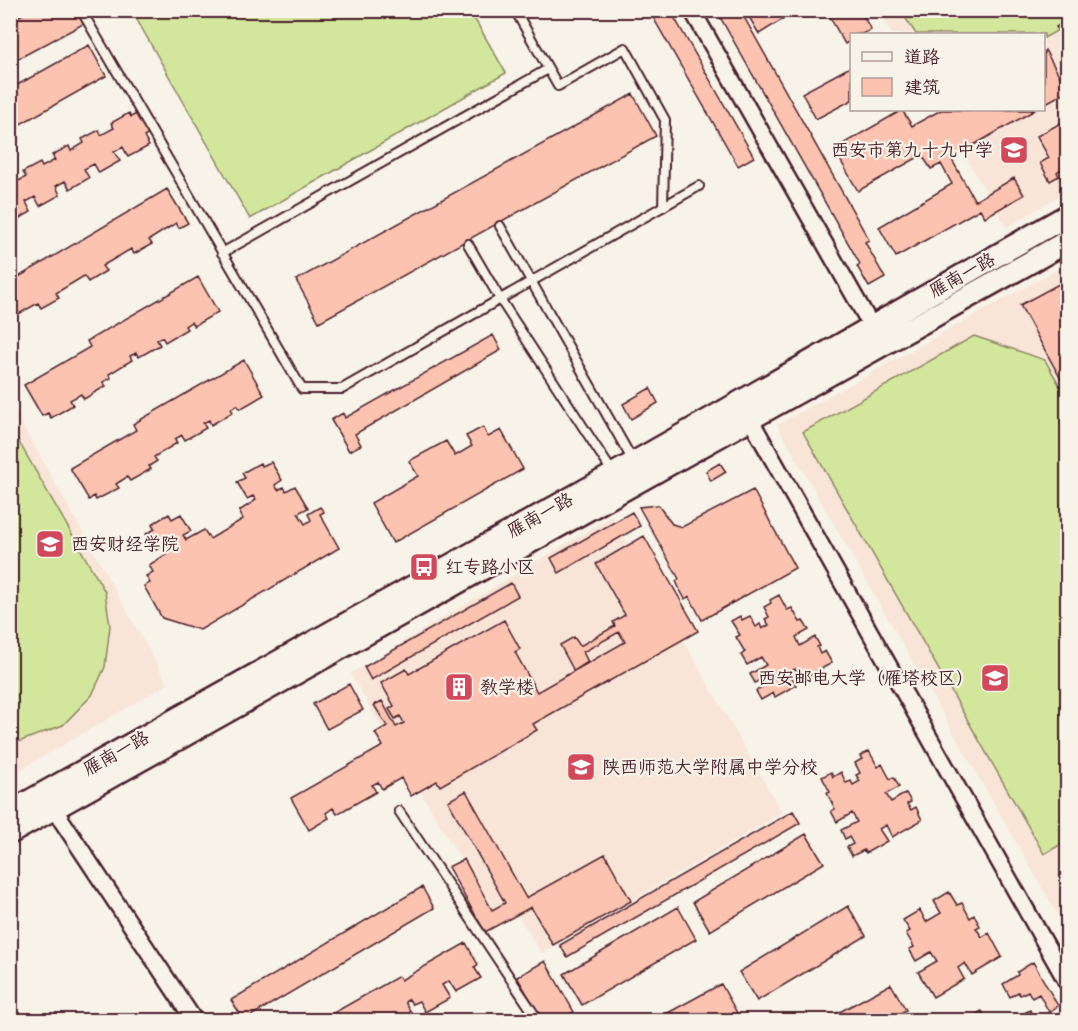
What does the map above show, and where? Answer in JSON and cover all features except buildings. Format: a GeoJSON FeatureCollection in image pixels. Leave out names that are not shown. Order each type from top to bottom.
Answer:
{"type":"FeatureCollection","features":[{"type":"Feature","properties":{"kind":"main road","name":"雁南一路"},"geometry":{"type":"LineString","coordinates":[[10,812],[639,470],[872,326],[1068,215]]}},
{"type":"Feature","properties":{"kind":"main road","name":"雁南一路"},"geometry":{"type":"LineString","coordinates":[[639,470],[750,419],[1068,241]]}},
{"type":"Feature","properties":{"kind":"main road","name":"雁南一路"},"geometry":{"type":"LineString","coordinates":[[10,833],[619,481]]}},
{"type":"Feature","properties":{"kind":"street"},"geometry":{"type":"LineString","coordinates":[[692,10],[882,345]]}},
{"type":"Feature","properties":{"kind":"street"},"geometry":{"type":"LineString","coordinates":[[750,419],[1068,984]]}},
{"type":"Feature","properties":{"kind":"street"},"geometry":{"type":"LineString","coordinates":[[54,809],[194,1020]]}},
{"type":"Feature","properties":{"kind":"lane"},"geometry":{"type":"LineString","coordinates":[[81,10],[302,389],[342,389],[699,186]]}},
{"type":"Feature","properties":{"kind":"lane"},"geometry":{"type":"LineString","coordinates":[[514,10],[558,86],[625,48],[665,120],[663,207]]}},
{"type":"Feature","properties":{"kind":"lane"},"geometry":{"type":"LineString","coordinates":[[222,253],[548,69]]}},
{"type":"Feature","properties":{"kind":"lane"},"geometry":{"type":"LineString","coordinates":[[500,226],[639,470]]}},
{"type":"Feature","properties":{"kind":"lane"},"geometry":{"type":"LineString","coordinates":[[468,244],[500,299],[619,481]]}},
{"type":"Feature","properties":{"kind":"lane"},"geometry":{"type":"LineString","coordinates":[[399,811],[538,1020]]}},
{"type":"Feature","properties":{"kind":"shaded area","name":"西安市第九十九中学"},"geometry":{"type":"Polygon","coordinates":[[[877,11],[1067,11],[1067,191],[1007,227],[938,111],[1045,111],[1045,33],[891,33],[877,11]]]}},
{"type":"Feature","properties":{"kind":"shaded area","name":"西安邮电大学（雁塔校区）"},"geometry":{"type":"Polygon","coordinates":[[[1067,264],[1067,931],[777,425],[1067,264]]]}},
{"type":"Feature","properties":{"kind":"shaded area","name":"西安财经学院"},"geometry":{"type":"Polygon","coordinates":[[[10,403],[168,684],[11,775],[10,775],[10,403]]]}},
{"type":"Feature","properties":{"kind":"shaded area","name":"陕西师范大学附属中学分校"},"geometry":{"type":"Polygon","coordinates":[[[612,516],[782,813],[541,953],[511,903],[493,913],[350,674],[612,516]]]}},
{"type":"Feature","properties":{"kind":"green space"},"geometry":{"type":"Polygon","coordinates":[[[132,11],[470,11],[506,73],[250,219],[132,11]]]}},
{"type":"Feature","properties":{"kind":"green space"},"geometry":{"type":"Polygon","coordinates":[[[901,11],[1064,11],[1067,17],[1067,25],[1045,37],[1045,33],[915,33],[901,11]]]}},
{"type":"Feature","properties":{"kind":"green space","name":"西安邮电大学（雁塔校区）"},"geometry":{"type":"Polygon","coordinates":[[[974,336],[1045,360],[1067,398],[1067,841],[1044,854],[803,432],[974,336]]]}},
{"type":"Feature","properties":{"kind":"green space","name":"西安财经学院"},"geometry":{"type":"Polygon","coordinates":[[[11,428],[105,592],[110,626],[105,667],[92,695],[63,725],[21,741],[11,742],[11,428]]]}},
{"type":"Feature","properties":{"kind":"place","name":"西安市第九十九中学"},"geometry":{"type":"Point","coordinates":[1014,150]}},
{"type":"Feature","properties":{"kind":"place","name":"西安财经学院"},"geometry":{"type":"Point","coordinates":[50,544]}},
{"type":"Feature","properties":{"kind":"place","name":"红专路小区"},"geometry":{"type":"Point","coordinates":[424,567]}},
{"type":"Feature","properties":{"kind":"place","name":"西安邮电大学（雁塔校区）"},"geometry":{"type":"Point","coordinates":[995,678]}},
{"type":"Feature","properties":{"kind":"place","name":"教学楼"},"geometry":{"type":"Point","coordinates":[459,687]}},
{"type":"Feature","properties":{"kind":"place","name":"陕西师范大学附属中学分校"},"geometry":{"type":"Point","coordinates":[581,767]}}]}
